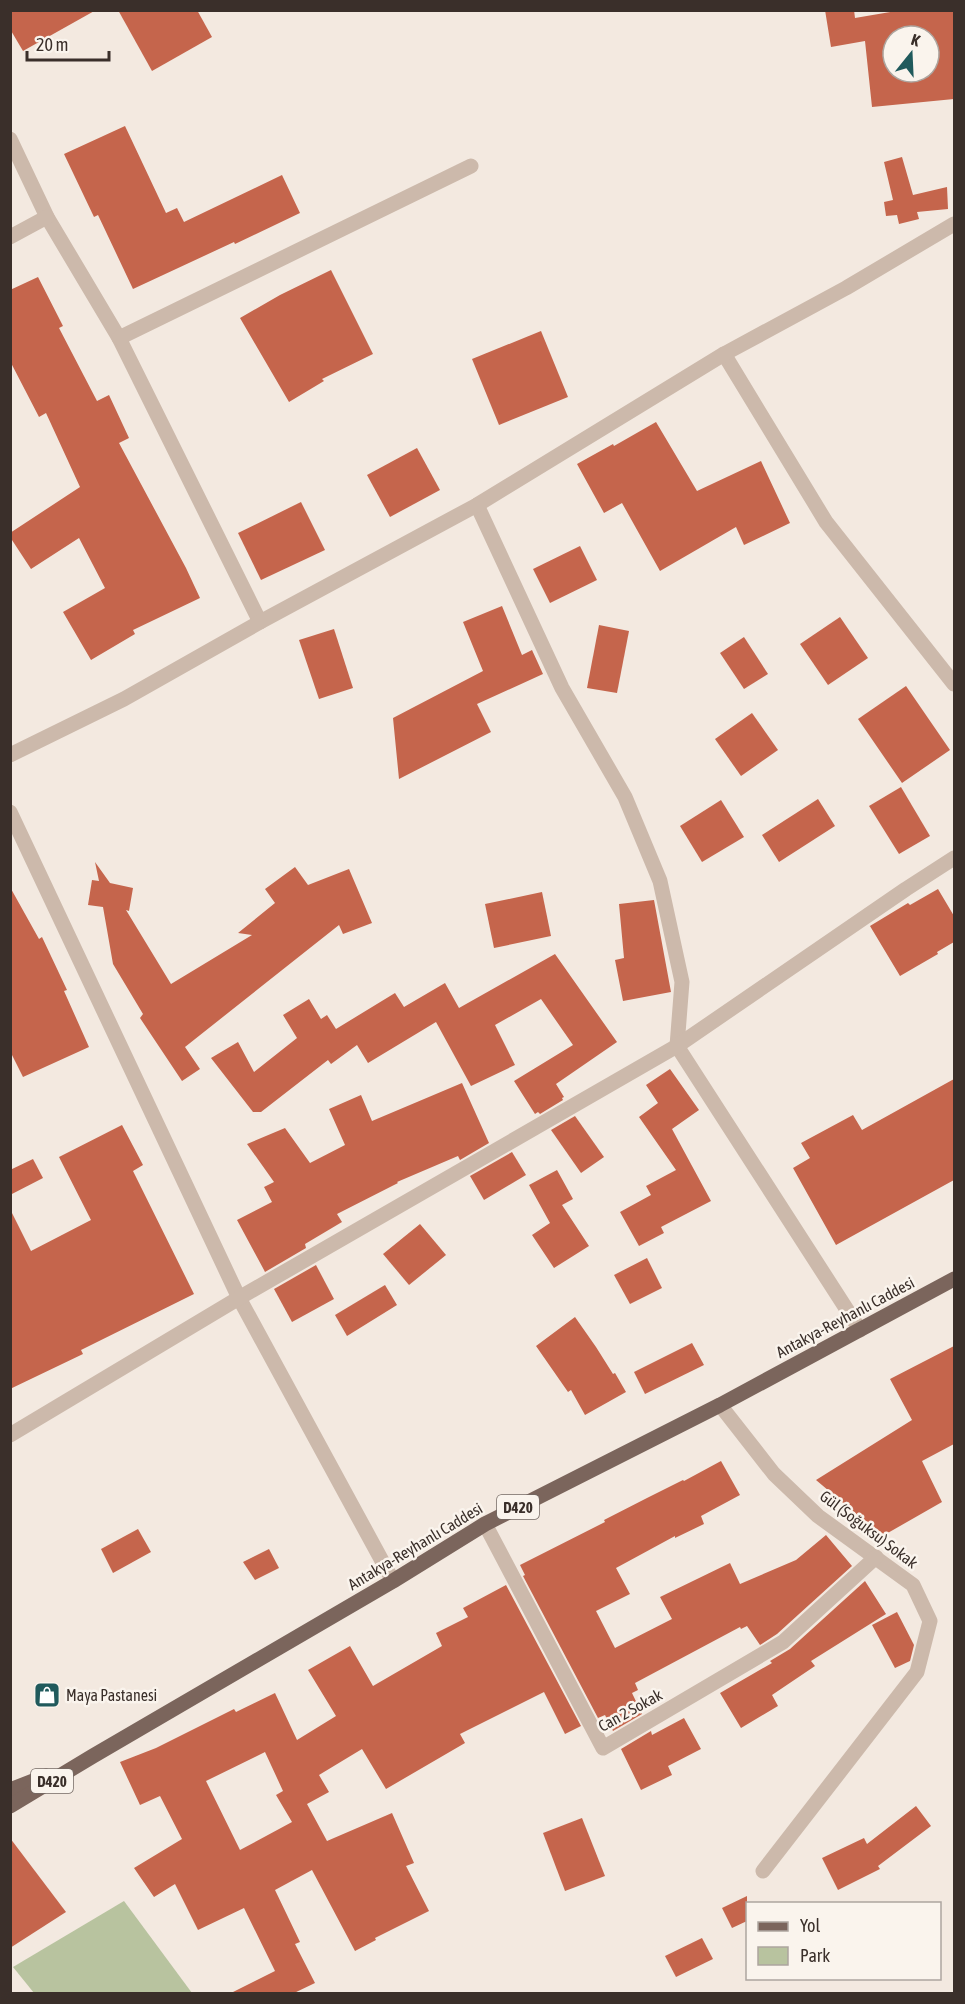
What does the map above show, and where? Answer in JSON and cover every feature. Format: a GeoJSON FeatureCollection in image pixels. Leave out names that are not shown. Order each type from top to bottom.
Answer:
{"type":"FeatureCollection","features":[{"type":"Feature","properties":{"kind":"main road","name":"Antakya-Reyhanlı Caddesi"},"geometry":{"type":"LineString","coordinates":[[10,1806],[393,1581],[485,1524],[720,1405],[954,1280]]}},
{"type":"Feature","properties":{"kind":"main road","name":"Antakya-Reyhanlı Caddesi"},"geometry":{"type":"LineString","coordinates":[[10,1790],[93,1756]]}},
{"type":"Feature","properties":{"kind":"street"},"geometry":{"type":"LineString","coordinates":[[10,139],[47,217],[119,338],[260,622]]}},
{"type":"Feature","properties":{"kind":"street"},"geometry":{"type":"LineString","coordinates":[[119,338],[471,166]]}},
{"type":"Feature","properties":{"kind":"street"},"geometry":{"type":"LineString","coordinates":[[10,237],[47,217]]}},
{"type":"Feature","properties":{"kind":"street"},"geometry":{"type":"LineString","coordinates":[[10,754],[124,699],[260,622],[477,505],[724,354],[846,288],[954,224]]}},
{"type":"Feature","properties":{"kind":"street"},"geometry":{"type":"LineString","coordinates":[[724,354],[826,522],[954,684]]}},
{"type":"Feature","properties":{"kind":"street"},"geometry":{"type":"LineString","coordinates":[[477,505],[562,688],[625,797],[660,881],[682,982],[677,1046],[860,1330]]}},
{"type":"Feature","properties":{"kind":"street"},"geometry":{"type":"LineString","coordinates":[[10,812],[239,1298],[393,1581]]}},
{"type":"Feature","properties":{"kind":"street"},"geometry":{"type":"LineString","coordinates":[[10,1435],[239,1298],[677,1046],[954,858]]}},
{"type":"Feature","properties":{"kind":"street","name":"Gül (Soğuksu) Sokak"},"geometry":{"type":"LineString","coordinates":[[720,1405],[774,1474],[819,1516],[913,1585],[930,1621],[917,1672],[763,1871]]}},
{"type":"Feature","properties":{"kind":"street","name":"Can 2 Sokak"},"geometry":{"type":"LineString","coordinates":[[485,1524],[603,1748],[783,1642],[876,1557]]}},
{"type":"Feature","properties":{"kind":"green space"},"geometry":{"type":"Polygon","coordinates":[[[124,1901],[192,1993],[34,1993],[13,1967],[124,1901]]]}},
{"type":"Feature","properties":{"kind":"building"},"geometry":{"type":"Polygon","coordinates":[[[10,10],[96,10],[23,51],[10,29],[10,10]]]}},
{"type":"Feature","properties":{"kind":"building"},"geometry":{"type":"Polygon","coordinates":[[[118,10],[197,10],[212,37],[152,71],[118,10]]]}},
{"type":"Feature","properties":{"kind":"building"},"geometry":{"type":"Polygon","coordinates":[[[825,10],[854,10],[855,18],[902,10],[954,10],[954,99],[872,107],[865,41],[831,47],[825,10]]]}},
{"type":"Feature","properties":{"kind":"building"},"geometry":{"type":"Polygon","coordinates":[[[125,126],[166,213],[177,208],[184,222],[282,175],[300,213],[133,289],[98,215],[94,217],[64,154],[125,126]]]}},
{"type":"Feature","properties":{"kind":"building"},"geometry":{"type":"Polygon","coordinates":[[[902,157],[913,195],[947,187],[948,209],[917,212],[919,219],[899,224],[897,215],[886,216],[884,202],[893,200],[884,162],[902,157]]]}},
{"type":"Feature","properties":{"kind":"building"},"geometry":{"type":"Polygon","coordinates":[[[331,270],[373,354],[322,379],[324,381],[289,402],[240,318],[331,270]]]}},
{"type":"Feature","properties":{"kind":"building"},"geometry":{"type":"Polygon","coordinates":[[[38,277],[63,326],[59,328],[97,401],[109,395],[129,438],[119,443],[200,598],[133,630],[135,634],[91,660],[63,612],[105,588],[79,538],[31,569],[10,537],[10,533],[80,487],[46,413],[39,417],[10,361],[10,290],[38,277]]]}},
{"type":"Feature","properties":{"kind":"building"},"geometry":{"type":"Polygon","coordinates":[[[541,331],[568,397],[499,425],[472,359],[541,331]]]}},
{"type":"Feature","properties":{"kind":"building"},"geometry":{"type":"Polygon","coordinates":[[[656,422],[697,491],[761,461],[790,523],[744,545],[736,527],[660,571],[622,503],[604,513],[577,464],[656,422]]]}},
{"type":"Feature","properties":{"kind":"building"},"geometry":{"type":"Polygon","coordinates":[[[417,448],[440,490],[390,517],[367,475],[417,448]]]}},
{"type":"Feature","properties":{"kind":"building"},"geometry":{"type":"Polygon","coordinates":[[[301,502],[325,550],[261,580],[238,533],[301,502]]]}},
{"type":"Feature","properties":{"kind":"building"},"geometry":{"type":"Polygon","coordinates":[[[580,546],[597,580],[550,603],[533,569],[580,546]]]}},
{"type":"Feature","properties":{"kind":"building"},"geometry":{"type":"Polygon","coordinates":[[[502,606],[522,655],[532,650],[543,674],[477,704],[491,732],[399,779],[393,718],[483,671],[463,622],[502,606]]]}},
{"type":"Feature","properties":{"kind":"building"},"geometry":{"type":"Polygon","coordinates":[[[840,617],[868,658],[828,685],[800,644],[840,617]]]}},
{"type":"Feature","properties":{"kind":"building"},"geometry":{"type":"Polygon","coordinates":[[[599,625],[629,631],[617,693],[587,688],[599,625]]]}},
{"type":"Feature","properties":{"kind":"building"},"geometry":{"type":"Polygon","coordinates":[[[334,629],[353,688],[319,699],[299,640],[334,629]]]}},
{"type":"Feature","properties":{"kind":"building"},"geometry":{"type":"Polygon","coordinates":[[[744,637],[768,674],[744,689],[720,653],[744,637]]]}},
{"type":"Feature","properties":{"kind":"building"},"geometry":{"type":"Polygon","coordinates":[[[906,686],[950,750],[902,783],[858,719],[906,686]]]}},
{"type":"Feature","properties":{"kind":"building"},"geometry":{"type":"Polygon","coordinates":[[[752,713],[778,750],[741,776],[715,739],[752,713]]]}},
{"type":"Feature","properties":{"kind":"building"},"geometry":{"type":"Polygon","coordinates":[[[901,787],[930,836],[899,854],[869,806],[901,787]]]}},
{"type":"Feature","properties":{"kind":"building"},"geometry":{"type":"Polygon","coordinates":[[[818,799],[835,826],[779,862],[762,835],[818,799]]]}},
{"type":"Feature","properties":{"kind":"building"},"geometry":{"type":"Polygon","coordinates":[[[721,800],[744,837],[702,862],[680,826],[721,800]]]}},
{"type":"Feature","properties":{"kind":"building"},"geometry":{"type":"Polygon","coordinates":[[[95,862],[110,883],[133,888],[129,911],[126,910],[171,984],[252,935],[238,933],[275,903],[265,889],[295,867],[308,885],[349,869],[372,923],[343,934],[339,925],[185,1047],[200,1069],[182,1081],[140,1018],[143,1014],[113,964],[103,907],[88,905],[92,880],[99,881],[95,862]]]}},
{"type":"Feature","properties":{"kind":"building"},"geometry":{"type":"Polygon","coordinates":[[[10,887],[39,939],[42,937],[67,990],[64,991],[89,1047],[23,1077],[10,1051],[10,887]]]}},
{"type":"Feature","properties":{"kind":"building"},"geometry":{"type":"Polygon","coordinates":[[[938,889],[954,916],[954,942],[900,976],[870,926],[908,903],[910,905],[938,889]]]}},
{"type":"Feature","properties":{"kind":"building"},"geometry":{"type":"Polygon","coordinates":[[[542,892],[551,936],[494,948],[485,904],[542,892]]]}},
{"type":"Feature","properties":{"kind":"building"},"geometry":{"type":"Polygon","coordinates":[[[654,900],[671,992],[623,1001],[615,960],[624,958],[619,904],[654,900]]]}},
{"type":"Feature","properties":{"kind":"building"},"geometry":{"type":"Polygon","coordinates":[[[555,954],[617,1042],[556,1084],[564,1097],[563,1100],[540,1114],[538,1112],[535,1114],[514,1081],[573,1045],[541,999],[495,1025],[515,1065],[471,1086],[436,1022],[368,1063],[357,1045],[331,1064],[328,1060],[261,1112],[253,1112],[211,1058],[238,1042],[254,1072],[297,1038],[283,1015],[309,999],[321,1019],[327,1015],[336,1029],[395,993],[404,1007],[445,983],[459,1008],[555,954]]]}},
{"type":"Feature","properties":{"kind":"building"},"geometry":{"type":"Polygon","coordinates":[[[670,1069],[699,1110],[672,1129],[711,1201],[661,1227],[664,1233],[639,1246],[620,1212],[651,1195],[646,1186],[676,1170],[639,1117],[658,1103],[646,1085],[670,1069]]]}},
{"type":"Feature","properties":{"kind":"building"},"geometry":{"type":"Polygon","coordinates":[[[954,1079],[954,1180],[836,1245],[793,1168],[810,1158],[801,1143],[853,1115],[862,1130],[954,1079]]]}},
{"type":"Feature","properties":{"kind":"building"},"geometry":{"type":"Polygon","coordinates":[[[462,1083],[489,1143],[460,1160],[458,1156],[397,1182],[337,1214],[342,1222],[305,1244],[306,1248],[265,1272],[237,1220],[272,1202],[264,1187],[274,1182],[247,1144],[285,1128],[310,1163],[345,1145],[329,1109],[361,1095],[372,1121],[462,1083]]]}},
{"type":"Feature","properties":{"kind":"building"},"geometry":{"type":"Polygon","coordinates":[[[575,1116],[604,1157],[581,1173],[551,1130],[575,1116]]]}},
{"type":"Feature","properties":{"kind":"building"},"geometry":{"type":"Polygon","coordinates":[[[122,1125],[143,1165],[133,1171],[194,1294],[81,1350],[83,1354],[10,1389],[10,1209],[31,1251],[91,1220],[59,1157],[122,1125]]]}},
{"type":"Feature","properties":{"kind":"building"},"geometry":{"type":"Polygon","coordinates":[[[512,1152],[526,1175],[484,1200],[470,1176],[512,1152]]]}},
{"type":"Feature","properties":{"kind":"building"},"geometry":{"type":"Polygon","coordinates":[[[33,1159],[43,1178],[10,1195],[10,1170],[33,1159]]]}},
{"type":"Feature","properties":{"kind":"building"},"geometry":{"type":"Polygon","coordinates":[[[557,1170],[573,1199],[562,1205],[589,1246],[554,1268],[532,1235],[550,1223],[529,1185],[557,1170]]]}},
{"type":"Feature","properties":{"kind":"building"},"geometry":{"type":"Polygon","coordinates":[[[420,1224],[446,1255],[409,1285],[383,1254],[420,1224]]]}},
{"type":"Feature","properties":{"kind":"building"},"geometry":{"type":"Polygon","coordinates":[[[647,1258],[662,1288],[630,1304],[614,1275],[647,1258]]]}},
{"type":"Feature","properties":{"kind":"building"},"geometry":{"type":"Polygon","coordinates":[[[316,1265],[334,1299],[292,1322],[274,1289],[316,1265]]]}},
{"type":"Feature","properties":{"kind":"building"},"geometry":{"type":"Polygon","coordinates":[[[385,1285],[397,1305],[347,1336],[335,1315],[385,1285]]]}},
{"type":"Feature","properties":{"kind":"building"},"geometry":{"type":"Polygon","coordinates":[[[575,1317],[626,1392],[585,1415],[571,1390],[568,1392],[536,1346],[575,1317]]]}},
{"type":"Feature","properties":{"kind":"building"},"geometry":{"type":"Polygon","coordinates":[[[692,1343],[704,1365],[645,1394],[634,1372],[692,1343]]]}},
{"type":"Feature","properties":{"kind":"building"},"geometry":{"type":"Polygon","coordinates":[[[954,1346],[954,1444],[922,1461],[942,1502],[886,1534],[880,1534],[816,1480],[912,1420],[890,1379],[954,1346]]]}},
{"type":"Feature","properties":{"kind":"building"},"geometry":{"type":"Polygon","coordinates":[[[721,1461],[740,1495],[701,1516],[704,1524],[675,1538],[675,1536],[616,1568],[630,1594],[596,1611],[615,1648],[672,1619],[660,1597],[730,1563],[740,1584],[796,1560],[826,1535],[852,1566],[777,1634],[760,1645],[747,1626],[741,1629],[740,1627],[635,1683],[638,1690],[632,1693],[642,1714],[613,1731],[605,1715],[598,1718],[523,1576],[525,1575],[520,1565],[721,1461]]]}},
{"type":"Feature","properties":{"kind":"building"},"geometry":{"type":"Polygon","coordinates":[[[138,1529],[151,1552],[113,1573],[101,1549],[138,1529]]]}},
{"type":"Feature","properties":{"kind":"building"},"geometry":{"type":"Polygon","coordinates":[[[269,1549],[279,1568],[255,1580],[243,1562],[269,1549]]]}},
{"type":"Feature","properties":{"kind":"building"},"geometry":{"type":"Polygon","coordinates":[[[865,1581],[886,1614],[811,1661],[815,1666],[772,1695],[778,1706],[741,1728],[720,1693],[772,1663],[770,1661],[790,1649],[865,1581]]]}},
{"type":"Feature","properties":{"kind":"building"},"geometry":{"type":"Polygon","coordinates":[[[506,1585],[581,1726],[565,1734],[544,1692],[460,1734],[465,1743],[386,1789],[362,1749],[319,1775],[329,1792],[307,1804],[327,1841],[392,1813],[414,1863],[406,1866],[429,1911],[375,1938],[376,1940],[355,1951],[312,1870],[275,1890],[300,1942],[295,1944],[315,1983],[292,1994],[229,1994],[275,1971],[244,1908],[198,1930],[175,1884],[154,1897],[134,1868],[182,1839],[160,1796],[140,1805],[120,1762],[156,1748],[234,1709],[236,1712],[275,1693],[297,1740],[336,1716],[308,1670],[350,1646],[373,1686],[442,1646],[436,1633],[468,1617],[463,1608],[506,1585]],[[265,1752],[206,1781],[240,1850],[292,1822],[276,1795],[283,1791],[265,1752]]]}},
{"type":"Feature","properties":{"kind":"building"},"geometry":{"type":"Polygon","coordinates":[[[897,1612],[914,1645],[910,1661],[895,1668],[872,1625],[897,1612]]]}},
{"type":"Feature","properties":{"kind":"building"},"geometry":{"type":"Polygon","coordinates":[[[684,1718],[701,1749],[668,1766],[672,1775],[641,1790],[621,1749],[651,1731],[652,1735],[684,1718]]]}},
{"type":"Feature","properties":{"kind":"building"},"geometry":{"type":"Polygon","coordinates":[[[916,1806],[931,1826],[878,1866],[880,1869],[838,1890],[822,1858],[864,1838],[867,1844],[916,1806]]]}},
{"type":"Feature","properties":{"kind":"building"},"geometry":{"type":"Polygon","coordinates":[[[582,1818],[605,1876],[565,1891],[543,1833],[582,1818]]]}},
{"type":"Feature","properties":{"kind":"building"},"geometry":{"type":"Polygon","coordinates":[[[10,1838],[66,1912],[10,1948],[10,1838]]]}},
{"type":"Feature","properties":{"kind":"building"},"geometry":{"type":"Polygon","coordinates":[[[747,1896],[746,1921],[732,1928],[722,1908],[747,1896]]]}},
{"type":"Feature","properties":{"kind":"building"},"geometry":{"type":"Polygon","coordinates":[[[702,1938],[713,1959],[676,1977],[665,1956],[702,1938]]]}},
{"type":"Feature","properties":{"kind":"place","name":"Maya Pastanesi"},"geometry":{"type":"Point","coordinates":[47,1695]}}]}
